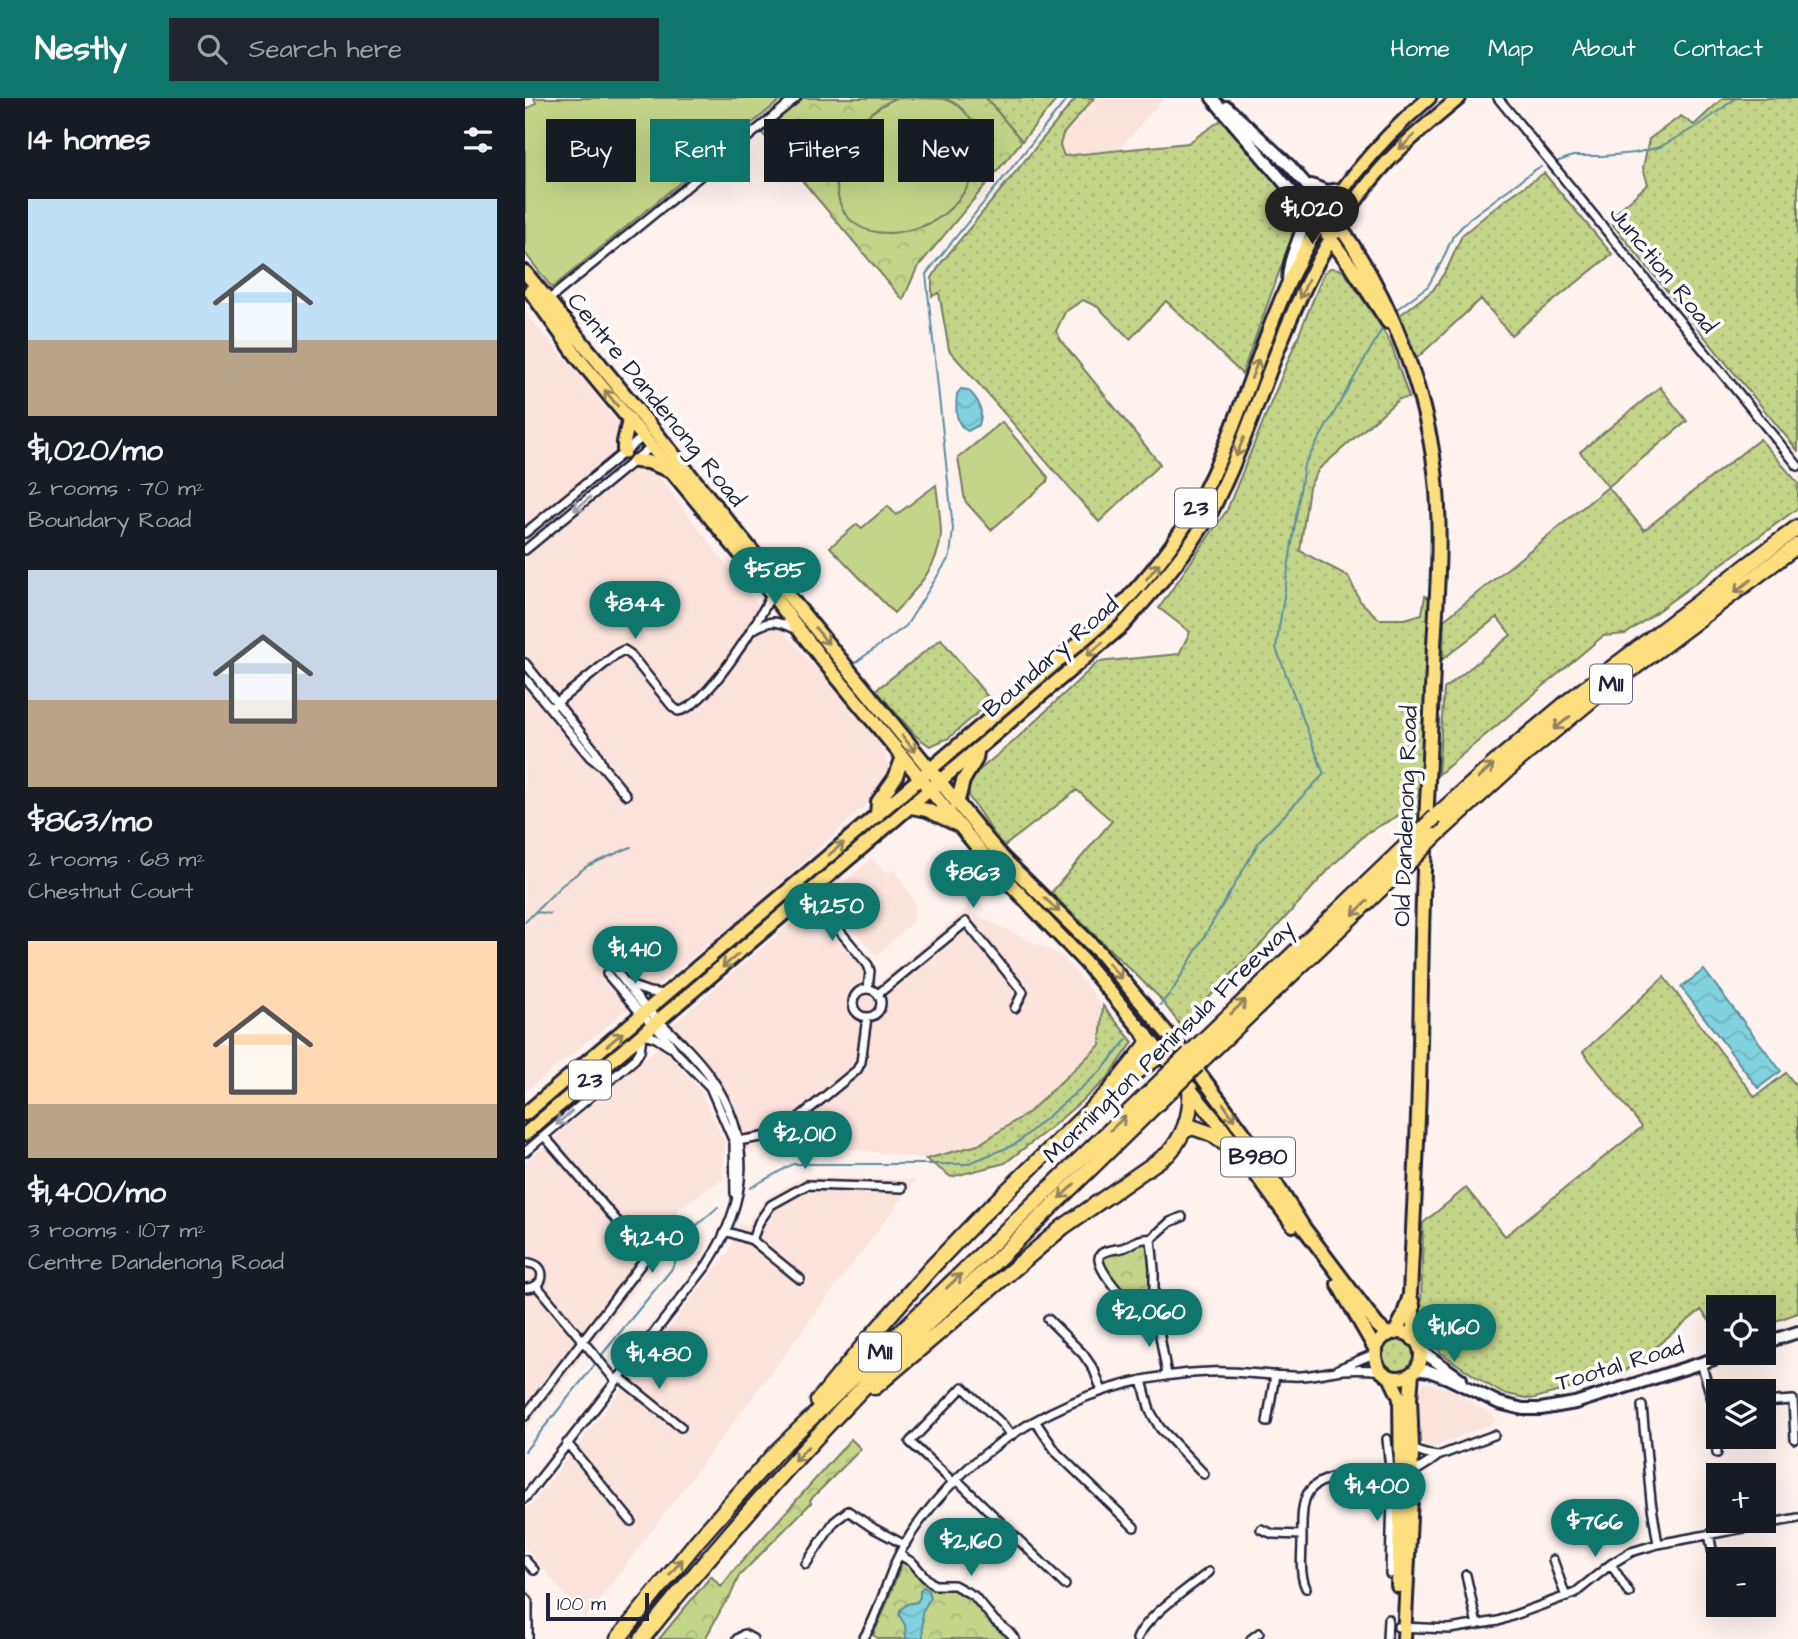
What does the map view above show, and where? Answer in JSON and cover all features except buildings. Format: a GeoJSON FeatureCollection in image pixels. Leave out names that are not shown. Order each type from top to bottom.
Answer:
{"type":"FeatureCollection","features":[{"type":"Feature","properties":{"kind":"highway","name":"Mornington Peninsula Freeway"},"geometry":{"type":"LineString","coordinates":[[642,1639],[731,1531],[823,1430],[910,1340],[1003,1254],[1190,1058],[1435,817],[1571,699],[1798,527]]}},
{"type":"Feature","properties":{"kind":"highway","name":"Mornington Peninsula Freeway"},"geometry":{"type":"LineString","coordinates":[[1190,1058],[1516,762],[1595,697],[1798,545]]}},
{"type":"Feature","properties":{"kind":"highway"},"geometry":{"type":"LineString","coordinates":[[777,1451],[932,1267],[1110,1091],[1145,1048],[1148,1040],[1144,1033]]}},
{"type":"Feature","properties":{"kind":"highway"},"geometry":{"type":"LineString","coordinates":[[1110,1091],[1162,1054]]}},
{"type":"Feature","properties":{"kind":"highway","name":"Mornington Peninsula Freeway"},"geometry":{"type":"LineString","coordinates":[[618,1639],[698,1540],[777,1451],[1165,1087]]}},
{"type":"Feature","properties":{"kind":"highway"},"geometry":{"type":"LineString","coordinates":[[823,1430],[1063,1227],[1168,1154],[1184,1131],[1190,1108],[1190,1088]]}},
{"type":"Feature","properties":{"kind":"highway"},"geometry":{"type":"LineString","coordinates":[[1184,1131],[1192,1126],[1206,1131],[1241,1155]]}},
{"type":"Feature","properties":{"kind":"main road","name":"Old Dandenong Road"},"geometry":{"type":"LineString","coordinates":[[1214,98],[1274,150],[1305,182],[1339,225],[1375,281],[1391,314],[1417,390],[1430,444],[1437,491],[1438,538],[1410,1295],[1403,1317],[1392,1334]]}},
{"type":"Feature","properties":{"kind":"main road","name":"Old Dandenong Road"},"geometry":{"type":"LineString","coordinates":[[1214,98],[1330,238],[1401,343]]}},
{"type":"Feature","properties":{"kind":"main road","name":"Boundary Road"},"geometry":{"type":"LineString","coordinates":[[525,1114],[1113,614],[1142,584],[1166,555],[1198,505],[1222,454],[1287,284],[1319,224],[1374,150],[1429,98]]}},
{"type":"Feature","properties":{"kind":"main road","name":"Boundary Road"},"geometry":{"type":"LineString","coordinates":[[525,1134],[1122,626],[1178,563],[1211,512],[1237,457],[1292,316],[1330,238],[1365,189],[1395,154],[1459,98]]}},
{"type":"Feature","properties":{"kind":"main road"},"geometry":{"type":"LineString","coordinates":[[1305,182],[1326,191],[1343,190]]}},
{"type":"Feature","properties":{"kind":"main road"},"geometry":{"type":"LineString","coordinates":[[1287,284],[1289,263],[1304,223],[1306,208]]}},
{"type":"Feature","properties":{"kind":"main road"},"geometry":{"type":"LineString","coordinates":[[1317,263],[1336,261],[1353,269]]}},
{"type":"Feature","properties":{"kind":"main road","name":"Centre Dandenong Road"},"geometry":{"type":"LineString","coordinates":[[525,272],[579,359],[629,420],[652,438],[671,471],[903,757],[925,774]]}},
{"type":"Feature","properties":{"kind":"main road","name":"Centre Dandenong Road"},"geometry":{"type":"LineString","coordinates":[[525,284],[544,303],[935,786],[1003,858],[1100,953],[1190,1058],[1243,1132],[1312,1238],[1377,1325],[1392,1334]]}},
{"type":"Feature","properties":{"kind":"main road"},"geometry":{"type":"LineString","coordinates":[[624,452],[629,420]]}},
{"type":"Feature","properties":{"kind":"main road"},"geometry":{"type":"LineString","coordinates":[[635,461],[648,462],[671,471]]}},
{"type":"Feature","properties":{"kind":"main road"},"geometry":{"type":"LineString","coordinates":[[954,805],[963,781],[976,759],[978,749]]}},
{"type":"Feature","properties":{"kind":"main road"},"geometry":{"type":"LineString","coordinates":[[877,816],[878,802],[895,778],[903,757]]}},
{"type":"Feature","properties":{"kind":"main road","name":"Centre Dandenong Road"},"geometry":{"type":"LineString","coordinates":[[954,805],[962,827],[1011,886],[1085,962],[1190,1088],[1341,1288],[1376,1352]]}},
{"type":"Feature","properties":{"kind":"main road"},"geometry":{"type":"LineString","coordinates":[[912,807],[927,810],[962,827]]}},
{"type":"Feature","properties":{"kind":"main road"},"geometry":{"type":"LineString","coordinates":[[800,881],[829,877]]}},
{"type":"Feature","properties":{"kind":"main road"},"geometry":{"type":"LineString","coordinates":[[1162,1054],[1172,1053],[1190,1058],[1190,1088]]}},
{"type":"Feature","properties":{"kind":"main road","name":"Old Dandenong Road"},"geometry":{"type":"LineString","coordinates":[[1410,1295],[1417,1344]]}},
{"type":"Feature","properties":{"kind":"main road"},"geometry":{"type":"LineString","coordinates":[[1776,1339],[1798,1332]]}},
{"type":"Feature","properties":{"kind":"main road"},"geometry":{"type":"LineString","coordinates":[[1376,1352],[1379,1342],[1392,1334],[1403,1333],[1417,1344],[1420,1361],[1414,1371],[1409,1398],[1408,1453],[1401,1472],[1398,1630]]}},
{"type":"Feature","properties":{"kind":"main road","name":"Tootal Road"},"geometry":{"type":"LineString","coordinates":[[1417,1344],[1479,1393]]}},
{"type":"Feature","properties":{"kind":"main road","name":"B980"},"geometry":{"type":"LineString","coordinates":[[1376,1352],[1377,1363],[1386,1374]]}},
{"type":"Feature","properties":{"kind":"main road","name":"Tootal Road"},"geometry":{"type":"LineString","coordinates":[[1414,1371],[1436,1373],[1499,1403],[1523,1409],[1575,1403],[1706,1361]]}},
{"type":"Feature","properties":{"kind":"main road"},"geometry":{"type":"LineString","coordinates":[[1386,1374],[1402,1378],[1414,1371]]}},
{"type":"Feature","properties":{"kind":"main road"},"geometry":{"type":"LineString","coordinates":[[1386,1374],[1400,1398],[1408,1453]]}},
{"type":"Feature","properties":{"kind":"street"},"geometry":{"type":"LineString","coordinates":[[544,303],[796,98]]}},
{"type":"Feature","properties":{"kind":"street","name":"Junction Road"},"geometry":{"type":"LineString","coordinates":[[1498,98],[1798,466]]}},
{"type":"Feature","properties":{"kind":"street"},"geometry":{"type":"LineString","coordinates":[[525,533],[624,452],[652,438]]}},
{"type":"Feature","properties":{"kind":"street"},"geometry":{"type":"LineString","coordinates":[[525,550],[635,461],[652,438]]}},
{"type":"Feature","properties":{"kind":"street"},"geometry":{"type":"LineString","coordinates":[[553,705],[624,650],[671,706],[678,712],[685,711],[707,693],[752,630],[771,595]]}},
{"type":"Feature","properties":{"kind":"street"},"geometry":{"type":"LineString","coordinates":[[752,630],[767,622],[777,621],[799,631]]}},
{"type":"Feature","properties":{"kind":"street"},"geometry":{"type":"LineString","coordinates":[[525,663],[590,757],[604,768],[626,796]]}},
{"type":"Feature","properties":{"kind":"street"},"geometry":{"type":"LineString","coordinates":[[525,678],[553,705]]}},
{"type":"Feature","properties":{"kind":"street"},"geometry":{"type":"LineString","coordinates":[[800,881],[868,965],[868,989]]}},
{"type":"Feature","properties":{"kind":"street"},"geometry":{"type":"LineString","coordinates":[[878,994],[967,922],[1023,992],[1015,1008]]}},
{"type":"Feature","properties":{"kind":"street"},"geometry":{"type":"LineString","coordinates":[[645,1012],[610,971],[626,984],[645,1012],[656,1038],[676,1052],[710,1087],[737,1142]]}},
{"type":"Feature","properties":{"kind":"street"},"geometry":{"type":"LineString","coordinates":[[626,984],[649,992],[666,994]]}},
{"type":"Feature","properties":{"kind":"street"},"geometry":{"type":"LineString","coordinates":[[868,989],[878,994],[881,1003],[880,1008],[867,1017],[855,1010],[853,1000],[858,992],[868,989]]}},
{"type":"Feature","properties":{"kind":"street"},"geometry":{"type":"LineString","coordinates":[[737,1142],[779,1134],[857,1070],[861,1062],[867,1017]]}},
{"type":"Feature","properties":{"kind":"street"},"geometry":{"type":"LineString","coordinates":[[650,1029],[671,1043],[676,1052]]}},
{"type":"Feature","properties":{"kind":"street"},"geometry":{"type":"LineString","coordinates":[[525,1152],[635,1059],[650,1029]]}},
{"type":"Feature","properties":{"kind":"street"},"geometry":{"type":"LineString","coordinates":[[525,1498],[707,1265],[719,1246],[740,1186],[737,1142],[731,1115],[709,1075],[684,1045],[650,1029]]}},
{"type":"Feature","properties":{"kind":"street"},"geometry":{"type":"LineString","coordinates":[[525,1416],[645,1259],[544,1136]]}},
{"type":"Feature","properties":{"kind":"street"},"geometry":{"type":"LineString","coordinates":[[752,1240],[759,1222],[771,1205],[807,1185],[902,1188]]}},
{"type":"Feature","properties":{"kind":"street"},"geometry":{"type":"LineString","coordinates":[[1154,1303],[1134,1302],[1122,1295],[1102,1271],[1099,1256],[1139,1239],[1151,1239],[1170,1222],[1182,1217]]}},
{"type":"Feature","properties":{"kind":"street"},"geometry":{"type":"LineString","coordinates":[[725,1231],[752,1240],[800,1279]]}},
{"type":"Feature","properties":{"kind":"street"},"geometry":{"type":"LineString","coordinates":[[1151,1239],[1154,1303],[1167,1375]]}},
{"type":"Feature","properties":{"kind":"street"},"geometry":{"type":"LineString","coordinates":[[525,1263],[536,1264],[541,1270],[541,1279],[537,1286],[525,1288]]}},
{"type":"Feature","properties":{"kind":"street"},"geometry":{"type":"LineString","coordinates":[[537,1286],[606,1369],[681,1427]]}},
{"type":"Feature","properties":{"kind":"street"},"geometry":{"type":"LineString","coordinates":[[1048,1319],[1083,1354],[1103,1391]]}},
{"type":"Feature","properties":{"kind":"street"},"geometry":{"type":"LineString","coordinates":[[1331,1372],[1376,1352]]}},
{"type":"Feature","properties":{"kind":"street"},"geometry":{"type":"LineString","coordinates":[[1701,1363],[1707,1379]]}},
{"type":"Feature","properties":{"kind":"street"},"geometry":{"type":"LineString","coordinates":[[867,1638],[890,1573],[924,1516],[979,1459],[1035,1421],[1103,1391],[1167,1375],[1210,1371],[1305,1376],[1369,1370],[1386,1374]]}},
{"type":"Feature","properties":{"kind":"street"},"geometry":{"type":"LineString","coordinates":[[1267,1423],[1275,1375]]}},
{"type":"Feature","properties":{"kind":"street"},"geometry":{"type":"LineString","coordinates":[[1142,1380],[1150,1411],[1160,1428],[1204,1474]]}},
{"type":"Feature","properties":{"kind":"street"},"geometry":{"type":"LineString","coordinates":[[1011,1436],[963,1387],[910,1441],[1065,1585]]}},
{"type":"Feature","properties":{"kind":"street"},"geometry":{"type":"LineString","coordinates":[[1776,1401],[1793,1400],[1795,1439]]}},
{"type":"Feature","properties":{"kind":"street"},"geometry":{"type":"LineString","coordinates":[[1642,1406],[1658,1544]]}},
{"type":"Feature","properties":{"kind":"street"},"geometry":{"type":"LineString","coordinates":[[1035,1421],[1057,1453],[1134,1527]]}},
{"type":"Feature","properties":{"kind":"street"},"geometry":{"type":"LineString","coordinates":[[1306,1588],[1301,1574],[1305,1500],[1317,1482],[1330,1478],[1401,1472],[1494,1435]]}},
{"type":"Feature","properties":{"kind":"street"},"geometry":{"type":"LineString","coordinates":[[1387,1439],[1401,1472],[1392,1490],[1390,1574]]}},
{"type":"Feature","properties":{"kind":"street"},"geometry":{"type":"LineString","coordinates":[[567,1443],[631,1521]]}},
{"type":"Feature","properties":{"kind":"street"},"geometry":{"type":"LineString","coordinates":[[1408,1453],[1438,1456]]}},
{"type":"Feature","properties":{"kind":"street"},"geometry":{"type":"LineString","coordinates":[[806,1564],[834,1522],[848,1511],[905,1545]]}},
{"type":"Feature","properties":{"kind":"street"},"geometry":{"type":"LineString","coordinates":[[1387,1639],[1398,1630],[1450,1629],[1498,1621],[1566,1597],[1631,1552],[1658,1544],[1798,1518]]}},
{"type":"Feature","properties":{"kind":"street"},"geometry":{"type":"LineString","coordinates":[[1261,1529],[1273,1534],[1302,1535]]}},
{"type":"Feature","properties":{"kind":"street"},"geometry":{"type":"LineString","coordinates":[[1709,1534],[1712,1547]]}},
{"type":"Feature","properties":{"kind":"street"},"geometry":{"type":"LineString","coordinates":[[900,1555],[913,1563],[934,1585],[954,1585],[974,1596],[1015,1639]]}},
{"type":"Feature","properties":{"kind":"street"},"geometry":{"type":"LineString","coordinates":[[525,1560],[534,1570]]}},
{"type":"Feature","properties":{"kind":"street"},"geometry":{"type":"LineString","coordinates":[[1553,1560],[1566,1597]]}},
{"type":"Feature","properties":{"kind":"street"},"geometry":{"type":"LineString","coordinates":[[1611,1564],[1629,1593]]}},
{"type":"Feature","properties":{"kind":"street"},"geometry":{"type":"LineString","coordinates":[[1137,1639],[1150,1620],[1209,1572]]}},
{"type":"Feature","properties":{"kind":"street"},"geometry":{"type":"LineString","coordinates":[[1466,1575],[1477,1625]]}},
{"type":"Feature","properties":{"kind":"street"},"geometry":{"type":"LineString","coordinates":[[525,1598],[528,1601],[528,1639]]}},
{"type":"Feature","properties":{"kind":"street"},"geometry":{"type":"LineString","coordinates":[[1251,1639],[1259,1633]]}},
{"type":"Feature","properties":{"kind":"street"},"geometry":{"type":"LineString","coordinates":[[737,1639],[744,1634],[753,1639]]}},
{"type":"Feature","properties":{"kind":"shaded area"},"geometry":{"type":"Polygon","coordinates":[[[1094,98],[1164,98],[1119,149],[1064,156],[1060,145],[1063,134],[1094,98]]]}},
{"type":"Feature","properties":{"kind":"shaded area"},"geometry":{"type":"Polygon","coordinates":[[[525,312],[585,382],[751,596],[877,741],[889,766],[884,782],[868,803],[764,899],[525,1092],[525,312]]]}},
{"type":"Feature","properties":{"kind":"shaded area"},"geometry":{"type":"Polygon","coordinates":[[[871,859],[887,872],[895,870],[915,902],[913,921],[876,956],[826,897],[871,859]]]}},
{"type":"Feature","properties":{"kind":"shaded area"},"geometry":{"type":"Polygon","coordinates":[[[810,907],[876,985],[968,908],[972,913],[1062,956],[1103,1006],[1100,1044],[1029,1112],[978,1145],[926,1159],[790,1143],[746,1151],[740,1125],[718,1080],[672,1025],[810,907]]]}},
{"type":"Feature","properties":{"kind":"shaded area"},"geometry":{"type":"Polygon","coordinates":[[[661,1044],[701,1092],[725,1144],[723,1179],[679,1208],[657,1260],[525,1430],[525,1163],[661,1044]]]}},
{"type":"Feature","properties":{"kind":"shaded area"},"geometry":{"type":"Polygon","coordinates":[[[802,1177],[916,1180],[585,1619],[525,1547],[525,1510],[729,1251],[739,1224],[747,1226],[765,1199],[802,1177]]]}},
{"type":"Feature","properties":{"kind":"shaded area"},"geometry":{"type":"Polygon","coordinates":[[[1424,1382],[1446,1387],[1493,1415],[1496,1422],[1433,1447],[1425,1446],[1420,1440],[1419,1409],[1419,1391],[1424,1382]]]}},
{"type":"Feature","properties":{"kind":"green space"},"geometry":{"type":"Polygon","coordinates":[[[534,98],[783,98],[750,125],[750,119],[650,119],[650,182],[681,182],[552,288],[525,253],[525,110],[536,103],[534,98]]]}},
{"type":"Feature","properties":{"kind":"green space"},"geometry":{"type":"Polygon","coordinates":[[[803,98],[986,98],[1022,141],[994,175],[994,119],[898,119],[898,182],[988,182],[917,268],[903,300],[803,182],[884,182],[884,119],[778,119],[803,98]]]}},
{"type":"Feature","properties":{"kind":"green space"},"geometry":{"type":"Polygon","coordinates":[[[896,98],[944,99],[958,106],[970,119],[898,119],[898,182],[970,182],[957,202],[934,221],[921,227],[889,233],[867,230],[852,221],[842,208],[837,184],[884,182],[884,119],[864,119],[896,98]]]}},
{"type":"Feature","properties":{"kind":"green space"},"geometry":{"type":"Polygon","coordinates":[[[986,98],[1058,98],[1022,141],[986,98]]]}},
{"type":"Feature","properties":{"kind":"green space"},"geometry":{"type":"Polygon","coordinates":[[[1076,98],[1094,98],[1063,134],[1060,145],[1064,156],[1188,143],[1224,118],[1299,207],[1301,219],[1242,374],[1166,301],[1130,339],[1098,307],[1083,300],[1065,312],[1056,331],[1062,342],[1160,464],[1099,522],[949,350],[939,293],[932,296],[932,278],[941,263],[1076,98]]]}},
{"type":"Feature","properties":{"kind":"green space"},"geometry":{"type":"Polygon","coordinates":[[[1723,98],[1798,98],[1798,451],[1609,219],[1648,184],[1643,168],[1649,139],[1681,116],[1694,125],[1723,98]]]}},
{"type":"Feature","properties":{"kind":"green space"},"geometry":{"type":"Polygon","coordinates":[[[1544,173],[1612,254],[1511,335],[1481,299],[1416,359],[1400,315],[1433,290],[1448,267],[1462,235],[1506,199],[1544,173]]]}},
{"type":"Feature","properties":{"kind":"green space"},"geometry":{"type":"Polygon","coordinates":[[[1330,268],[1345,273],[1377,320],[1391,344],[1409,398],[1399,399],[1319,469],[1309,487],[1300,551],[1348,576],[1360,601],[1379,619],[1405,619],[1422,614],[1425,596],[1430,598],[1422,761],[1423,817],[1415,824],[1403,813],[1368,832],[1333,865],[1181,1026],[1158,996],[1051,893],[1112,821],[1077,790],[1003,847],[969,797],[968,787],[978,771],[1098,662],[1179,654],[1190,632],[1159,608],[1227,510],[1324,273],[1330,268]]]}},
{"type":"Feature","properties":{"kind":"green space"},"geometry":{"type":"Polygon","coordinates":[[[1660,387],[1687,421],[1608,487],[1580,452],[1660,387]]]}},
{"type":"Feature","properties":{"kind":"green space"},"geometry":{"type":"Polygon","coordinates":[[[1002,422],[1048,477],[1047,482],[991,530],[965,501],[958,458],[1002,422]]]}},
{"type":"Feature","properties":{"kind":"green space"},"geometry":{"type":"Polygon","coordinates":[[[1760,439],[1798,483],[1798,508],[1626,634],[1603,636],[1438,775],[1444,689],[1511,635],[1497,617],[1443,659],[1444,620],[1608,487],[1644,530],[1760,439]]]}},
{"type":"Feature","properties":{"kind":"green space"},"geometry":{"type":"Polygon","coordinates":[[[936,485],[941,535],[936,557],[918,587],[894,613],[830,547],[857,524],[862,528],[888,506],[896,515],[936,485]]]}},
{"type":"Feature","properties":{"kind":"green space"},"geometry":{"type":"Polygon","coordinates":[[[941,639],[991,701],[949,738],[930,746],[916,736],[876,690],[941,639]]]}},
{"type":"Feature","properties":{"kind":"green space"},"geometry":{"type":"Polygon","coordinates":[[[1664,977],[1755,1097],[1786,1073],[1798,1088],[1798,1313],[1776,1321],[1776,1295],[1706,1295],[1706,1316],[1701,1310],[1622,1374],[1531,1399],[1502,1393],[1485,1383],[1441,1353],[1428,1338],[1421,1311],[1423,1223],[1466,1188],[1505,1236],[1642,1127],[1583,1052],[1664,977]]]}},
{"type":"Feature","properties":{"kind":"green space"},"geometry":{"type":"Polygon","coordinates":[[[1103,1006],[1133,1042],[1107,1079],[1005,1163],[951,1177],[926,1159],[978,1145],[1029,1112],[1100,1045],[1103,1006]]]}},
{"type":"Feature","properties":{"kind":"green space"},"geometry":{"type":"Polygon","coordinates":[[[1144,1241],[1149,1245],[1152,1289],[1147,1300],[1134,1300],[1118,1289],[1100,1263],[1103,1255],[1144,1241]]]}},
{"type":"Feature","properties":{"kind":"green space"},"geometry":{"type":"Polygon","coordinates":[[[1398,1336],[1411,1342],[1417,1355],[1411,1368],[1398,1374],[1385,1368],[1379,1355],[1385,1342],[1398,1336]]]}},
{"type":"Feature","properties":{"kind":"green space"},"geometry":{"type":"Polygon","coordinates":[[[851,1439],[861,1449],[739,1576],[705,1639],[659,1639],[711,1576],[721,1587],[851,1439]]]}},
{"type":"Feature","properties":{"kind":"green space"},"geometry":{"type":"Polygon","coordinates":[[[903,1560],[935,1588],[953,1587],[972,1598],[1011,1639],[879,1639],[873,1635],[903,1560]]]}},
{"type":"Feature","properties":{"kind":"water"},"geometry":{"type":"Polygon","coordinates":[[[961,389],[972,394],[981,410],[979,425],[968,431],[960,425],[957,415],[957,394],[961,389]]]}},
{"type":"Feature","properties":{"kind":"water"},"geometry":{"type":"Polygon","coordinates":[[[1704,970],[1781,1071],[1758,1088],[1681,987],[1704,970]]]}},
{"type":"Feature","properties":{"kind":"water"},"geometry":{"type":"Polygon","coordinates":[[[924,1587],[930,1598],[922,1613],[923,1638],[906,1639],[900,1610],[907,1604],[917,1602],[920,1590],[924,1587]]]}},
{"type":"Feature","properties":{"kind":"waterway"},"geometry":{"type":"LineString","coordinates":[[852,665],[906,626],[950,556],[953,529],[926,274],[1068,98]]}},
{"type":"Feature","properties":{"kind":"waterway"},"geometry":{"type":"LineString","coordinates":[[1556,162],[1573,156],[1635,153],[1660,147],[1701,124],[1736,98]]}},
{"type":"Feature","properties":{"kind":"waterway"},"geometry":{"type":"LineString","coordinates":[[1397,309],[1428,286],[1453,236],[1470,218],[1541,167]]}},
{"type":"Feature","properties":{"kind":"waterway"},"geometry":{"type":"LineString","coordinates":[[1160,1005],[1173,990],[1261,839],[1324,774],[1276,648],[1304,465],[1381,331]]}},
{"type":"Feature","properties":{"kind":"waterway"},"geometry":{"type":"LineString","coordinates":[[525,922],[561,886],[587,866],[631,847]]}},
{"type":"Feature","properties":{"kind":"waterway"},"geometry":{"type":"LineString","coordinates":[[537,912],[550,914]]}},
{"type":"Feature","properties":{"kind":"waterway"},"geometry":{"type":"LineString","coordinates":[[750,1188],[793,1164],[967,1164],[1016,1144],[1102,1070],[1127,1039]]}},
{"type":"Feature","properties":{"kind":"waterway"},"geometry":{"type":"LineString","coordinates":[[600,1357],[671,1270],[696,1226],[718,1207]]}},
{"type":"Feature","properties":{"kind":"waterway"},"geometry":{"type":"LineString","coordinates":[[525,1451],[597,1362]]}}]}
